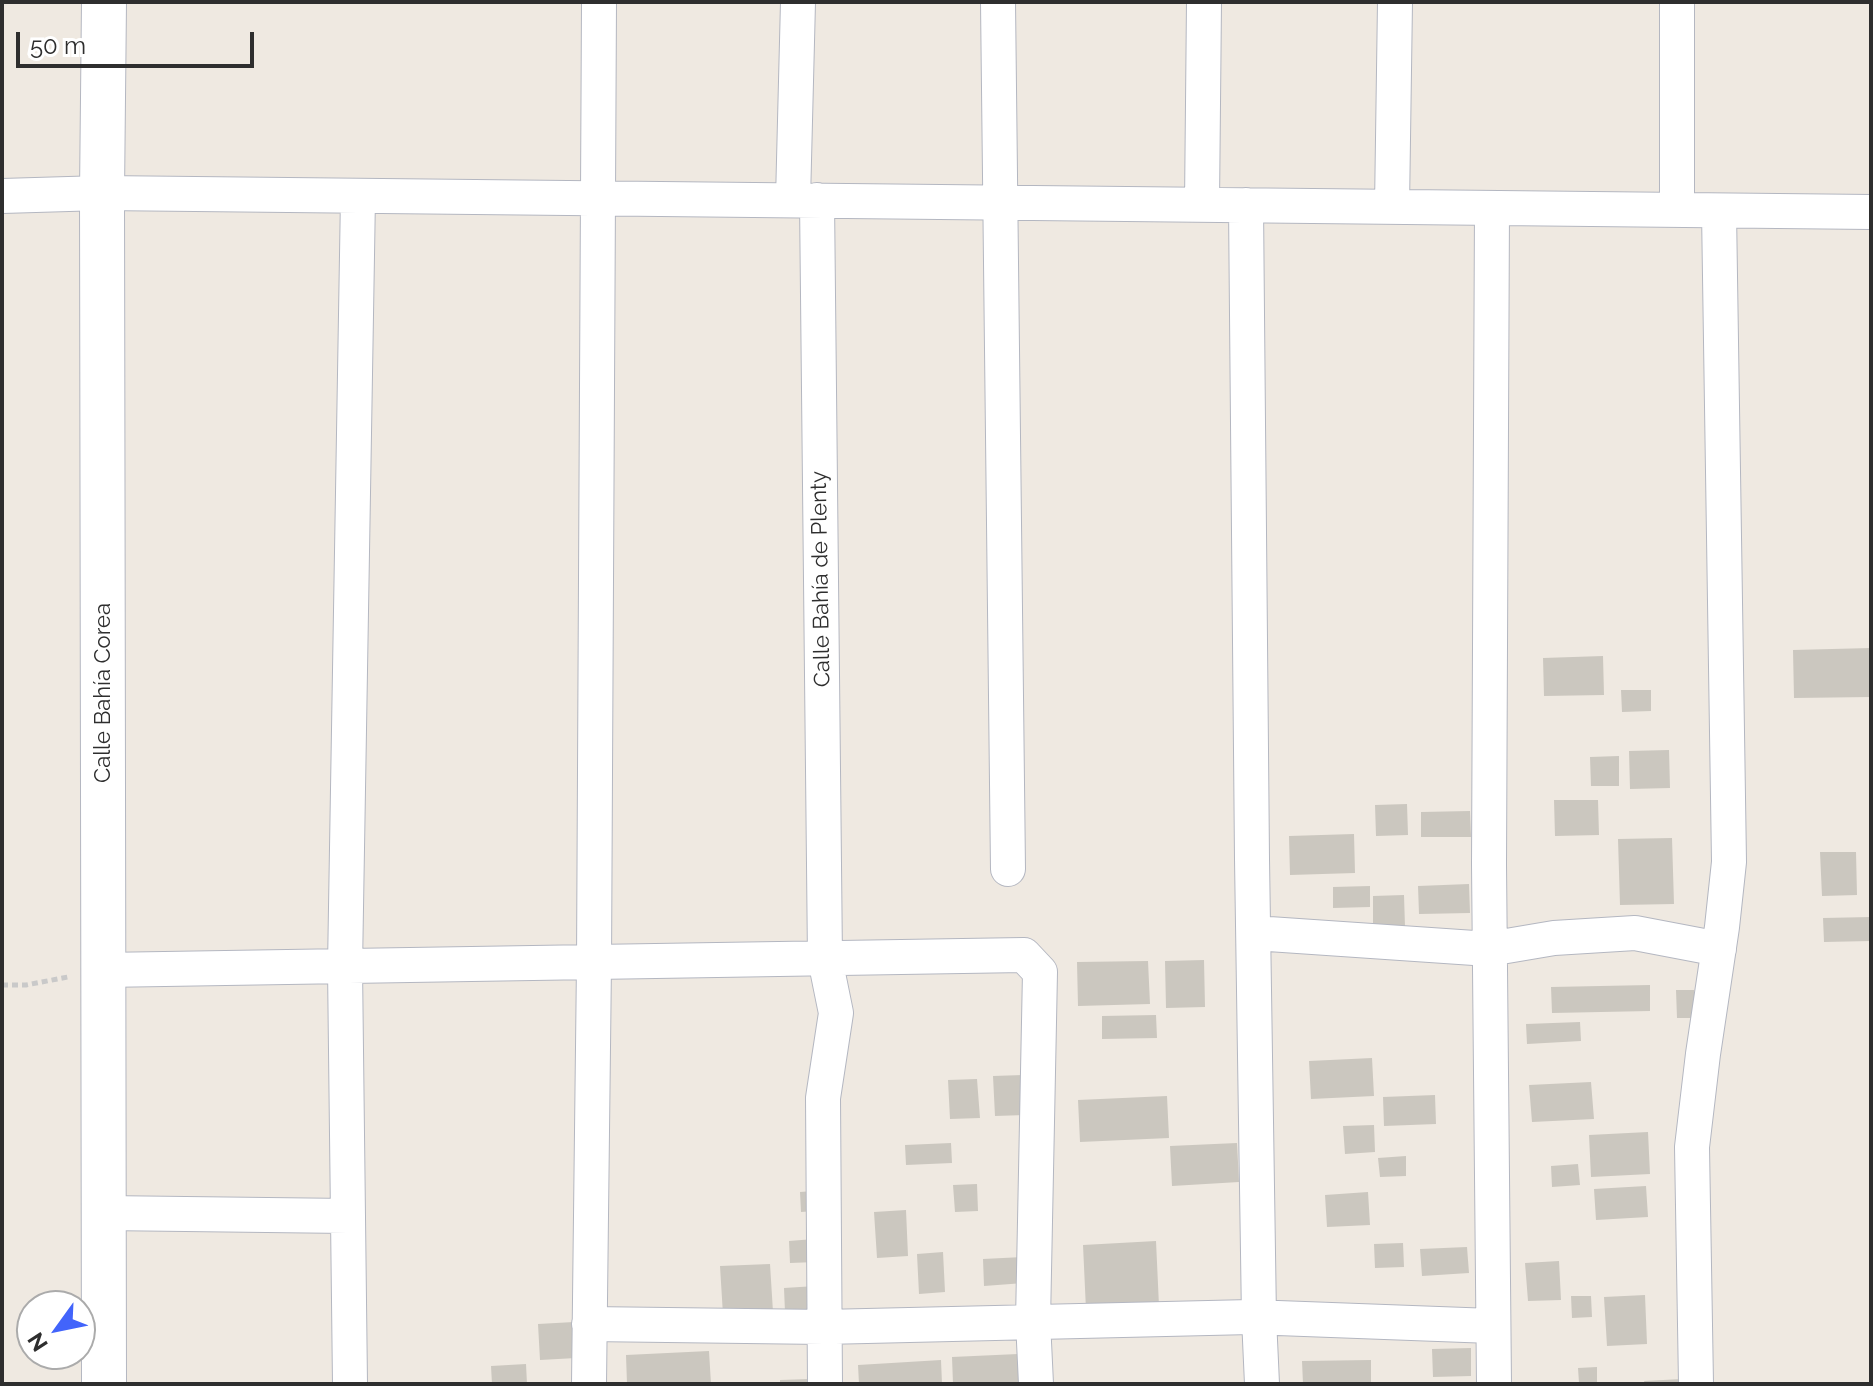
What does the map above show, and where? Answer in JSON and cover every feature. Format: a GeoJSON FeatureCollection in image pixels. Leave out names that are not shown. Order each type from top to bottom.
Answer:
{"type":"FeatureCollection","features":[{"type":"Feature","properties":{"kind":"main road","name":"Calle Bahía Corea"},"geometry":{"type":"LineString","coordinates":[[104,2],[104,1384]]}},
{"type":"Feature","properties":{"kind":"street"},"geometry":{"type":"LineString","coordinates":[[589,1384],[600,198],[599,2]]}},
{"type":"Feature","properties":{"kind":"street","name":"Calle Bahía de Plenty"},"geometry":{"type":"LineString","coordinates":[[798,2],[825,959],[836,1013],[823,1098],[825,1384]]}},
{"type":"Feature","properties":{"kind":"street"},"geometry":{"type":"LineString","coordinates":[[998,2],[1008,869]]}},
{"type":"Feature","properties":{"kind":"street"},"geometry":{"type":"LineString","coordinates":[[1202,204],[1204,2]]}},
{"type":"Feature","properties":{"kind":"street"},"geometry":{"type":"LineString","coordinates":[[1392,207],[1395,2]]}},
{"type":"Feature","properties":{"kind":"street"},"geometry":{"type":"LineString","coordinates":[[1677,2],[1677,210]]}},
{"type":"Feature","properties":{"kind":"street"},"geometry":{"type":"LineString","coordinates":[[2,196],[102,193],[1871,212]]}},
{"type":"Feature","properties":{"kind":"street"},"geometry":{"type":"LineString","coordinates":[[350,1384],[345,967],[358,196]]}},
{"type":"Feature","properties":{"kind":"street"},"geometry":{"type":"LineString","coordinates":[[1246,205],[1262,1384]]}},
{"type":"Feature","properties":{"kind":"street"},"geometry":{"type":"LineString","coordinates":[[1492,208],[1489,949],[1494,1384]]}},
{"type":"Feature","properties":{"kind":"street"},"geometry":{"type":"LineString","coordinates":[[1696,1384],[1692,1147],[1729,862],[1719,211]]}},
{"type":"Feature","properties":{"kind":"street"},"geometry":{"type":"LineString","coordinates":[[1254,933],[1489,949],[1554,938],[1635,933],[1719,949]]}},
{"type":"Feature","properties":{"kind":"street"},"geometry":{"type":"LineString","coordinates":[[103,970],[1024,955],[1040,972],[1033,1321],[1036,1384]]}},
{"type":"Feature","properties":{"kind":"street"},"geometry":{"type":"LineString","coordinates":[[104,1213],[348,1216]]}},
{"type":"Feature","properties":{"kind":"street"},"geometry":{"type":"LineString","coordinates":[[589,1324],[824,1327],[1259,1318],[1492,1326]]}},
{"type":"Feature","properties":{"kind":"path"},"geometry":{"type":"LineString","coordinates":[[2,985],[26,985]]}},
{"type":"Feature","properties":{"kind":"building"},"geometry":{"type":"Polygon","coordinates":[[[1871,648],[1871,697],[1794,698],[1793,650],[1871,648]]]}},
{"type":"Feature","properties":{"kind":"building"},"geometry":{"type":"Polygon","coordinates":[[[1603,656],[1604,695],[1544,696],[1543,658],[1603,656]]]}},
{"type":"Feature","properties":{"kind":"building"},"geometry":{"type":"Polygon","coordinates":[[[1621,690],[1651,690],[1651,711],[1622,712],[1621,690]]]}},
{"type":"Feature","properties":{"kind":"building"},"geometry":{"type":"Polygon","coordinates":[[[1669,750],[1670,788],[1630,789],[1629,751],[1669,750]]]}},
{"type":"Feature","properties":{"kind":"building"},"geometry":{"type":"Polygon","coordinates":[[[1619,756],[1619,786],[1591,786],[1590,757],[1619,756]]]}},
{"type":"Feature","properties":{"kind":"building"},"geometry":{"type":"Polygon","coordinates":[[[1554,800],[1598,800],[1599,835],[1555,836],[1554,800]]]}},
{"type":"Feature","properties":{"kind":"building"},"geometry":{"type":"Polygon","coordinates":[[[1407,804],[1408,835],[1376,836],[1375,805],[1407,804]]]}},
{"type":"Feature","properties":{"kind":"building"},"geometry":{"type":"Polygon","coordinates":[[[1470,811],[1471,837],[1421,837],[1421,812],[1470,811]]]}},
{"type":"Feature","properties":{"kind":"building"},"geometry":{"type":"Polygon","coordinates":[[[1354,834],[1355,873],[1290,875],[1289,836],[1354,834]]]}},
{"type":"Feature","properties":{"kind":"building"},"geometry":{"type":"Polygon","coordinates":[[[1672,838],[1674,904],[1620,905],[1618,839],[1672,838]]]}},
{"type":"Feature","properties":{"kind":"building"},"geometry":{"type":"Polygon","coordinates":[[[1820,852],[1856,852],[1857,895],[1822,896],[1820,852]]]}},
{"type":"Feature","properties":{"kind":"building"},"geometry":{"type":"Polygon","coordinates":[[[1469,884],[1470,913],[1419,914],[1418,886],[1469,884]]]}},
{"type":"Feature","properties":{"kind":"building"},"geometry":{"type":"Polygon","coordinates":[[[1370,886],[1370,907],[1333,908],[1333,887],[1370,886]]]}},
{"type":"Feature","properties":{"kind":"building"},"geometry":{"type":"Polygon","coordinates":[[[1404,895],[1405,927],[1373,928],[1373,896],[1404,895]]]}},
{"type":"Feature","properties":{"kind":"building"},"geometry":{"type":"Polygon","coordinates":[[[1871,917],[1871,941],[1824,942],[1823,918],[1871,917]]]}},
{"type":"Feature","properties":{"kind":"building"},"geometry":{"type":"Polygon","coordinates":[[[1204,960],[1205,1007],[1166,1008],[1165,961],[1204,960]]]}},
{"type":"Feature","properties":{"kind":"building"},"geometry":{"type":"Polygon","coordinates":[[[1148,961],[1150,1004],[1078,1006],[1077,962],[1148,961]]]}},
{"type":"Feature","properties":{"kind":"building"},"geometry":{"type":"Polygon","coordinates":[[[1650,985],[1650,1011],[1552,1013],[1551,987],[1650,985]]]}},
{"type":"Feature","properties":{"kind":"building"},"geometry":{"type":"Polygon","coordinates":[[[1676,990],[1694,990],[1695,1018],[1677,1018],[1676,990]]]}},
{"type":"Feature","properties":{"kind":"building"},"geometry":{"type":"Polygon","coordinates":[[[1156,1015],[1157,1038],[1102,1039],[1102,1016],[1156,1015]]]}},
{"type":"Feature","properties":{"kind":"building"},"geometry":{"type":"Polygon","coordinates":[[[1580,1022],[1581,1041],[1527,1044],[1526,1024],[1580,1022]]]}},
{"type":"Feature","properties":{"kind":"building"},"geometry":{"type":"Polygon","coordinates":[[[1372,1058],[1374,1096],[1311,1099],[1309,1061],[1372,1058]]]}},
{"type":"Feature","properties":{"kind":"building"},"geometry":{"type":"Polygon","coordinates":[[[1023,1075],[1025,1115],[995,1116],[993,1076],[1023,1075]]]}},
{"type":"Feature","properties":{"kind":"building"},"geometry":{"type":"Polygon","coordinates":[[[977,1079],[980,1118],[950,1119],[948,1080],[977,1079]]]}},
{"type":"Feature","properties":{"kind":"building"},"geometry":{"type":"Polygon","coordinates":[[[1591,1082],[1594,1119],[1532,1122],[1529,1085],[1591,1082]]]}},
{"type":"Feature","properties":{"kind":"building"},"geometry":{"type":"Polygon","coordinates":[[[1435,1095],[1436,1124],[1384,1126],[1383,1097],[1435,1095]]]}},
{"type":"Feature","properties":{"kind":"building"},"geometry":{"type":"Polygon","coordinates":[[[1167,1096],[1169,1138],[1080,1142],[1078,1100],[1167,1096]]]}},
{"type":"Feature","properties":{"kind":"building"},"geometry":{"type":"Polygon","coordinates":[[[1374,1125],[1375,1152],[1345,1154],[1343,1126],[1374,1125]]]}},
{"type":"Feature","properties":{"kind":"building"},"geometry":{"type":"Polygon","coordinates":[[[1648,1132],[1650,1174],[1591,1177],[1589,1135],[1648,1132]]]}},
{"type":"Feature","properties":{"kind":"building"},"geometry":{"type":"Polygon","coordinates":[[[951,1143],[952,1163],[906,1165],[905,1145],[951,1143]]]}},
{"type":"Feature","properties":{"kind":"building"},"geometry":{"type":"Polygon","coordinates":[[[1237,1143],[1239,1182],[1172,1186],[1170,1146],[1237,1143]]]}},
{"type":"Feature","properties":{"kind":"building"},"geometry":{"type":"Polygon","coordinates":[[[1406,1156],[1406,1176],[1380,1177],[1378,1158],[1406,1156]]]}},
{"type":"Feature","properties":{"kind":"building"},"geometry":{"type":"Polygon","coordinates":[[[1578,1164],[1580,1185],[1552,1187],[1551,1166],[1578,1164]]]}},
{"type":"Feature","properties":{"kind":"building"},"geometry":{"type":"Polygon","coordinates":[[[977,1184],[978,1211],[955,1212],[953,1185],[977,1184]]]}},
{"type":"Feature","properties":{"kind":"building"},"geometry":{"type":"Polygon","coordinates":[[[1646,1186],[1648,1217],[1596,1220],[1594,1189],[1646,1186]]]}},
{"type":"Feature","properties":{"kind":"building"},"geometry":{"type":"Polygon","coordinates":[[[814,1191],[815,1211],[801,1212],[800,1192],[814,1191]]]}},
{"type":"Feature","properties":{"kind":"building"},"geometry":{"type":"Polygon","coordinates":[[[1368,1192],[1370,1225],[1327,1227],[1325,1195],[1368,1192]]]}},
{"type":"Feature","properties":{"kind":"building"},"geometry":{"type":"Polygon","coordinates":[[[906,1210],[908,1256],[877,1258],[874,1212],[906,1210]]]}},
{"type":"Feature","properties":{"kind":"building"},"geometry":{"type":"Polygon","coordinates":[[[814,1239],[816,1262],[790,1263],[789,1241],[814,1239]]]}},
{"type":"Feature","properties":{"kind":"building"},"geometry":{"type":"Polygon","coordinates":[[[1156,1241],[1159,1306],[1086,1310],[1083,1245],[1156,1241]]]}},
{"type":"Feature","properties":{"kind":"building"},"geometry":{"type":"Polygon","coordinates":[[[1403,1243],[1404,1267],[1375,1268],[1374,1244],[1403,1243]]]}},
{"type":"Feature","properties":{"kind":"building"},"geometry":{"type":"Polygon","coordinates":[[[1467,1247],[1469,1273],[1422,1276],[1420,1249],[1467,1247]]]}},
{"type":"Feature","properties":{"kind":"building"},"geometry":{"type":"Polygon","coordinates":[[[943,1252],[945,1292],[919,1294],[917,1254],[943,1252]]]}},
{"type":"Feature","properties":{"kind":"building"},"geometry":{"type":"Polygon","coordinates":[[[1023,1257],[1024,1283],[984,1286],[983,1259],[1023,1257]]]}},
{"type":"Feature","properties":{"kind":"building"},"geometry":{"type":"Polygon","coordinates":[[[1559,1261],[1561,1300],[1528,1301],[1525,1263],[1559,1261]]]}},
{"type":"Feature","properties":{"kind":"building"},"geometry":{"type":"Polygon","coordinates":[[[770,1264],[773,1312],[723,1315],[720,1266],[770,1264]]]}},
{"type":"Feature","properties":{"kind":"building"},"geometry":{"type":"Polygon","coordinates":[[[816,1286],[817,1310],[785,1312],[784,1288],[816,1286]]]}},
{"type":"Feature","properties":{"kind":"building"},"geometry":{"type":"Polygon","coordinates":[[[1645,1295],[1647,1344],[1607,1346],[1604,1297],[1645,1295]]]}},
{"type":"Feature","properties":{"kind":"building"},"geometry":{"type":"Polygon","coordinates":[[[1571,1296],[1591,1296],[1592,1317],[1572,1318],[1571,1296]]]}},
{"type":"Feature","properties":{"kind":"building"},"geometry":{"type":"Polygon","coordinates":[[[574,1322],[576,1358],[540,1360],[538,1324],[574,1322]]]}},
{"type":"Feature","properties":{"kind":"building"},"geometry":{"type":"Polygon","coordinates":[[[1471,1348],[1471,1376],[1433,1377],[1432,1349],[1471,1348]]]}},
{"type":"Feature","properties":{"kind":"building"},"geometry":{"type":"Polygon","coordinates":[[[709,1351],[711,1384],[627,1384],[626,1355],[709,1351]]]}},
{"type":"Feature","properties":{"kind":"building"},"geometry":{"type":"Polygon","coordinates":[[[1018,1354],[1019,1384],[953,1384],[952,1357],[1018,1354]]]}},
{"type":"Feature","properties":{"kind":"building"},"geometry":{"type":"Polygon","coordinates":[[[941,1360],[942,1384],[859,1384],[858,1365],[941,1360]]]}},
{"type":"Feature","properties":{"kind":"building"},"geometry":{"type":"Polygon","coordinates":[[[1371,1360],[1371,1384],[1303,1384],[1302,1361],[1371,1360]]]}},
{"type":"Feature","properties":{"kind":"building"},"geometry":{"type":"Polygon","coordinates":[[[526,1364],[527,1384],[492,1384],[491,1366],[526,1364]]]}},
{"type":"Feature","properties":{"kind":"building"},"geometry":{"type":"Polygon","coordinates":[[[1597,1367],[1597,1382],[1579,1383],[1578,1368],[1597,1367]]]}},
{"type":"Feature","properties":{"kind":"building"},"geometry":{"type":"Polygon","coordinates":[[[810,1379],[810,1384],[780,1384],[780,1380],[810,1379]]]}},
{"type":"Feature","properties":{"kind":"building"},"geometry":{"type":"Polygon","coordinates":[[[1682,1379],[1682,1384],[1645,1384],[1644,1381],[1682,1379]]]}}]}
